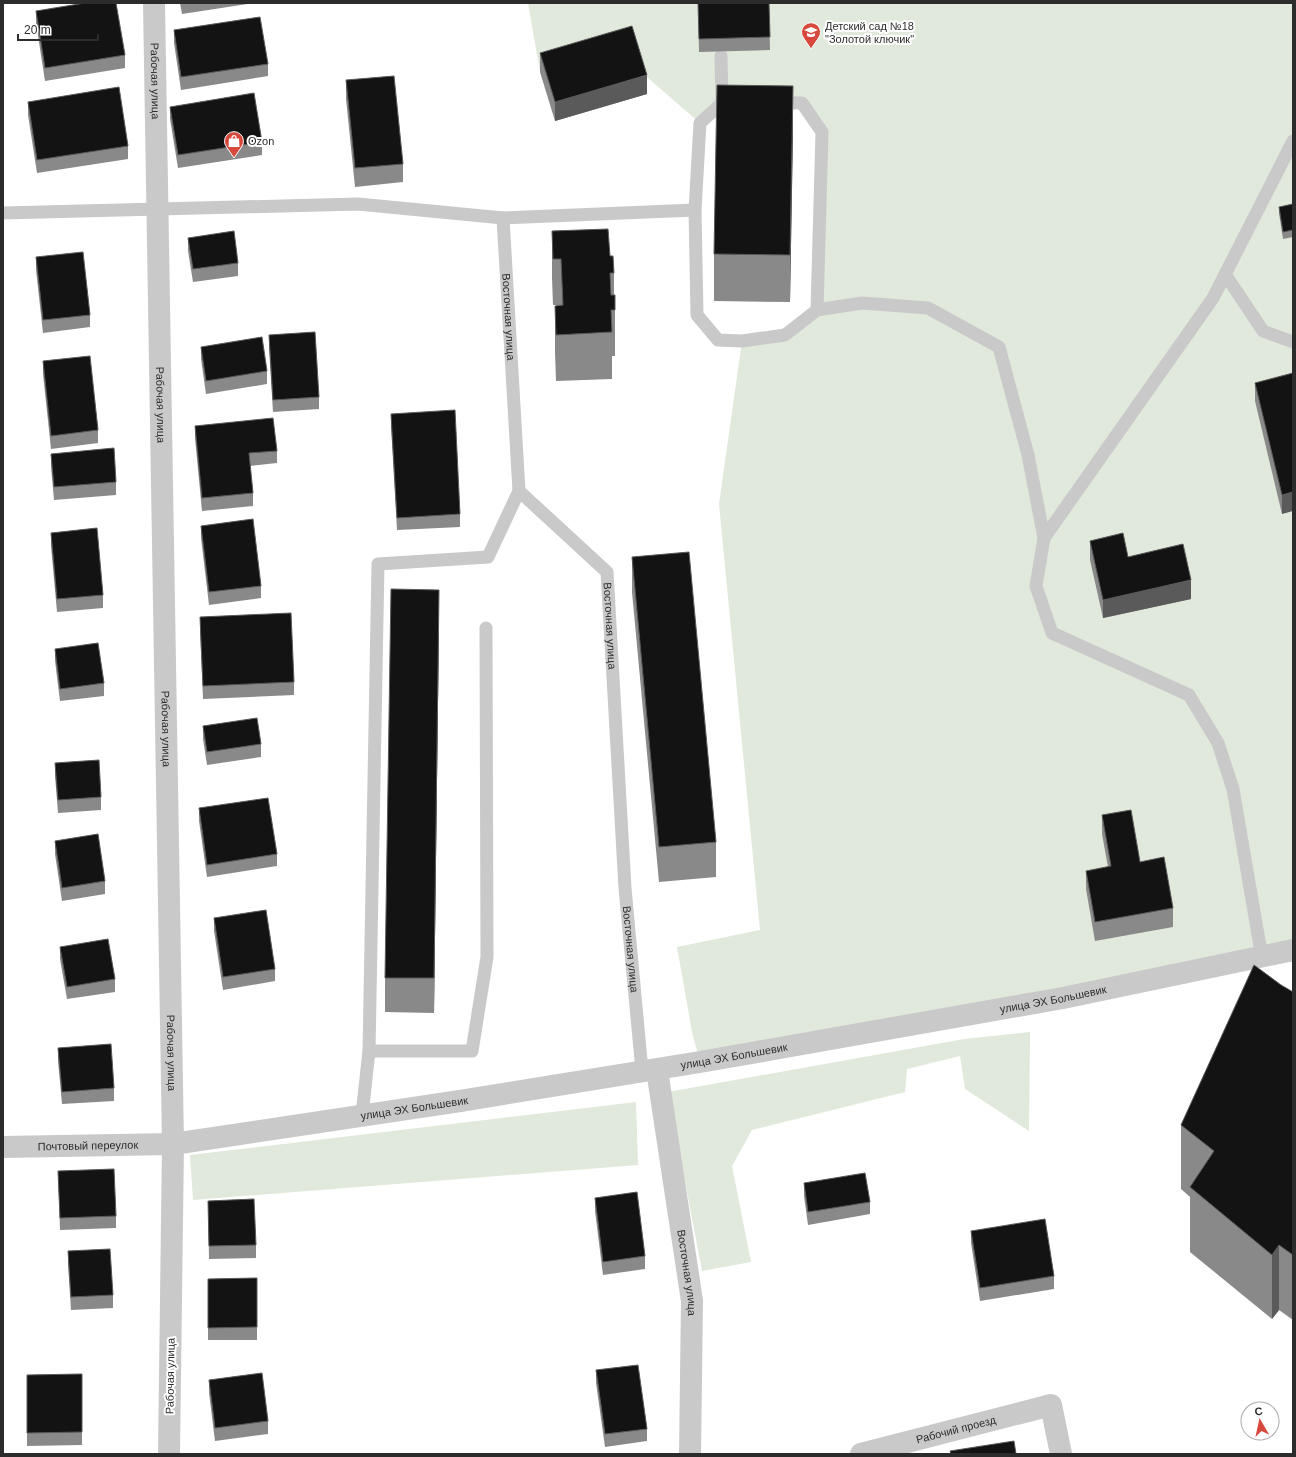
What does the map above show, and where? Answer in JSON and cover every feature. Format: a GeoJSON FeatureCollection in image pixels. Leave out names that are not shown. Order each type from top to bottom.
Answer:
{"type":"FeatureCollection","features":[{"type":"Feature","properties":{"kind":"street","name":"Рабочая улица"},"geometry":{"type":"LineString","coordinates":[[154,3],[173,1144],[169,1454]]}},
{"type":"Feature","properties":{"kind":"street","name":"улица ЭХ Большевик"},"geometry":{"type":"LineString","coordinates":[[173,1144],[362,1116],[650,1070],[1064,998],[1262,958],[1293,950]]}},
{"type":"Feature","properties":{"kind":"street","name":"Восточная улица"},"geometry":{"type":"LineString","coordinates":[[650,1070],[692,1301],[690,1454]]}},
{"type":"Feature","properties":{"kind":"street","name":"Почтовый переулок"},"geometry":{"type":"LineString","coordinates":[[3,1147],[173,1144]]}},
{"type":"Feature","properties":{"kind":"street","name":"Рабочий проезд"},"geometry":{"type":"LineString","coordinates":[[861,1454],[1051,1405],[1061,1454]]}},
{"type":"Feature","properties":{"kind":"lane"},"geometry":{"type":"LineString","coordinates":[[721,56],[722,103]]}},
{"type":"Feature","properties":{"kind":"lane"},"geometry":{"type":"LineString","coordinates":[[817,310],[822,132],[802,103],[722,103],[700,123],[695,210],[697,315],[718,340],[742,341],[785,335],[817,310],[862,303],[928,308],[999,347],[1028,455],[1044,538],[1036,586],[1052,633],[1189,695],[1218,743],[1233,789],[1262,958]]}},
{"type":"Feature","properties":{"kind":"lane"},"geometry":{"type":"LineString","coordinates":[[1044,538],[1212,298],[1293,141]]}},
{"type":"Feature","properties":{"kind":"lane"},"geometry":{"type":"LineString","coordinates":[[3,213],[358,204],[503,218],[695,210]]}},
{"type":"Feature","properties":{"kind":"lane","name":"Восточная улица"},"geometry":{"type":"LineString","coordinates":[[503,218],[519,491],[607,572],[625,888],[650,1070]]}},
{"type":"Feature","properties":{"kind":"lane"},"geometry":{"type":"LineString","coordinates":[[1225,274],[1263,331],[1293,342]]}},
{"type":"Feature","properties":{"kind":"lane"},"geometry":{"type":"LineString","coordinates":[[362,1116],[369,1051],[378,564],[488,558],[519,491]]}},
{"type":"Feature","properties":{"kind":"lane"},"geometry":{"type":"LineString","coordinates":[[369,1051],[472,1052],[487,957],[486,628]]}},
{"type":"Feature","properties":{"kind":"shaded area"},"geometry":{"type":"Polygon","coordinates":[[[528,3],[1293,3],[1293,950],[700,1062],[692,1032],[677,947],[760,930],[719,504],[742,341],[785,335],[817,310],[822,132],[802,103],[722,103],[700,123],[641,72],[605,53],[540,72],[528,3]]]}},
{"type":"Feature","properties":{"kind":"shaded area"},"geometry":{"type":"Polygon","coordinates":[[[1030,1032],[1029,1131],[965,1089],[960,1056],[907,1069],[905,1092],[752,1130],[732,1166],[751,1262],[702,1271],[668,1092],[964,1039],[1030,1032]]]}},
{"type":"Feature","properties":{"kind":"shaded area"},"geometry":{"type":"Polygon","coordinates":[[[636,1102],[638,1165],[193,1200],[190,1155],[636,1102]]]}},
{"type":"Feature","properties":{"kind":"building"},"geometry":{"type":"Polygon","coordinates":[[[85,3],[116,3],[125,55],[45,68],[36,11],[85,3]]]}},
{"type":"Feature","properties":{"kind":"building"},"geometry":{"type":"Polygon","coordinates":[[[698,3],[769,3],[770,37],[699,39],[698,3]]]}},
{"type":"Feature","properties":{"kind":"building"},"geometry":{"type":"Polygon","coordinates":[[[260,17],[268,64],[181,77],[174,30],[260,17]]]}},
{"type":"Feature","properties":{"kind":"building"},"geometry":{"type":"Polygon","coordinates":[[[632,26],[647,75],[555,102],[540,53],[632,26]]]}},
{"type":"Feature","properties":{"kind":"building"},"geometry":{"type":"Polygon","coordinates":[[[394,76],[403,164],[355,168],[346,80],[394,76]]]}},
{"type":"Feature","properties":{"kind":"building"},"geometry":{"type":"Polygon","coordinates":[[[717,85],[793,86],[790,255],[714,254],[717,85]]]}},
{"type":"Feature","properties":{"kind":"building"},"geometry":{"type":"Polygon","coordinates":[[[119,87],[128,146],[37,160],[28,102],[119,87]]]}},
{"type":"Feature","properties":{"kind":"building"},"geometry":{"type":"Polygon","coordinates":[[[254,93],[262,142],[178,155],[170,107],[254,93]]]}},
{"type":"Feature","properties":{"kind":"building"},"geometry":{"type":"Polygon","coordinates":[[[1293,204],[1293,230],[1283,232],[1279,207],[1293,204]]]}},
{"type":"Feature","properties":{"kind":"building"},"geometry":{"type":"Polygon","coordinates":[[[608,229],[610,256],[613,256],[614,273],[610,273],[611,295],[615,295],[615,310],[611,310],[612,332],[556,335],[555,306],[563,305],[561,259],[553,259],[552,231],[608,229]]]}},
{"type":"Feature","properties":{"kind":"building"},"geometry":{"type":"Polygon","coordinates":[[[234,231],[238,263],[193,269],[188,238],[234,231]]]}},
{"type":"Feature","properties":{"kind":"building"},"geometry":{"type":"Polygon","coordinates":[[[83,252],[90,315],[43,320],[36,257],[83,252]]]}},
{"type":"Feature","properties":{"kind":"building"},"geometry":{"type":"Polygon","coordinates":[[[315,332],[319,397],[273,400],[269,335],[315,332]]]}},
{"type":"Feature","properties":{"kind":"building"},"geometry":{"type":"Polygon","coordinates":[[[262,337],[267,371],[206,381],[201,347],[262,337]]]}},
{"type":"Feature","properties":{"kind":"building"},"geometry":{"type":"Polygon","coordinates":[[[90,356],[98,430],[51,436],[43,361],[90,356]]]}},
{"type":"Feature","properties":{"kind":"building"},"geometry":{"type":"Polygon","coordinates":[[[1293,373],[1293,492],[1282,495],[1255,383],[1293,373]]]}},
{"type":"Feature","properties":{"kind":"building"},"geometry":{"type":"Polygon","coordinates":[[[455,410],[460,514],[397,518],[391,414],[455,410]]]}},
{"type":"Feature","properties":{"kind":"building"},"geometry":{"type":"Polygon","coordinates":[[[273,418],[277,451],[249,453],[253,493],[202,498],[195,426],[273,418]]]}},
{"type":"Feature","properties":{"kind":"building"},"geometry":{"type":"Polygon","coordinates":[[[114,448],[116,482],[54,487],[51,454],[114,448]]]}},
{"type":"Feature","properties":{"kind":"building"},"geometry":{"type":"Polygon","coordinates":[[[253,519],[261,586],[209,592],[201,526],[253,519]]]}},
{"type":"Feature","properties":{"kind":"building"},"geometry":{"type":"Polygon","coordinates":[[[97,528],[103,595],[57,599],[51,533],[97,528]]]}},
{"type":"Feature","properties":{"kind":"building"},"geometry":{"type":"Polygon","coordinates":[[[1123,533],[1128,557],[1183,544],[1191,580],[1103,600],[1090,541],[1123,533]]]}},
{"type":"Feature","properties":{"kind":"building"},"geometry":{"type":"Polygon","coordinates":[[[689,552],[716,842],[659,847],[632,557],[689,552]]]}},
{"type":"Feature","properties":{"kind":"building"},"geometry":{"type":"Polygon","coordinates":[[[391,589],[439,590],[434,978],[385,978],[391,589]]]}},
{"type":"Feature","properties":{"kind":"building"},"geometry":{"type":"Polygon","coordinates":[[[291,613],[294,682],[203,686],[200,617],[291,613]]]}},
{"type":"Feature","properties":{"kind":"building"},"geometry":{"type":"Polygon","coordinates":[[[98,643],[104,683],[60,689],[55,649],[98,643]]]}},
{"type":"Feature","properties":{"kind":"building"},"geometry":{"type":"Polygon","coordinates":[[[257,718],[261,744],[207,752],[203,726],[257,718]]]}},
{"type":"Feature","properties":{"kind":"building"},"geometry":{"type":"Polygon","coordinates":[[[99,760],[101,797],[58,800],[55,763],[99,760]]]}},
{"type":"Feature","properties":{"kind":"building"},"geometry":{"type":"Polygon","coordinates":[[[268,798],[277,854],[207,865],[199,808],[268,798]]]}},
{"type":"Feature","properties":{"kind":"building"},"geometry":{"type":"Polygon","coordinates":[[[1131,810],[1140,862],[1164,857],[1173,908],[1095,922],[1086,871],[1111,866],[1102,815],[1131,810]]]}},
{"type":"Feature","properties":{"kind":"building"},"geometry":{"type":"Polygon","coordinates":[[[98,834],[105,881],[62,888],[55,841],[98,834]]]}},
{"type":"Feature","properties":{"kind":"building"},"geometry":{"type":"Polygon","coordinates":[[[266,910],[275,969],[223,977],[214,918],[266,910]]]}},
{"type":"Feature","properties":{"kind":"building"},"geometry":{"type":"Polygon","coordinates":[[[108,939],[115,979],[67,987],[60,947],[108,939]]]}},
{"type":"Feature","properties":{"kind":"building"},"geometry":{"type":"Polygon","coordinates":[[[1254,965],[1293,992],[1293,1255],[1279,1245],[1272,1255],[1190,1187],[1214,1151],[1181,1125],[1254,965]]]}},
{"type":"Feature","properties":{"kind":"building"},"geometry":{"type":"Polygon","coordinates":[[[111,1044],[114,1088],[62,1092],[58,1048],[111,1044]]]}},
{"type":"Feature","properties":{"kind":"building"},"geometry":{"type":"Polygon","coordinates":[[[114,1169],[116,1216],[60,1218],[58,1171],[114,1169]]]}},
{"type":"Feature","properties":{"kind":"building"},"geometry":{"type":"Polygon","coordinates":[[[865,1173],[870,1202],[808,1212],[804,1183],[865,1173]]]}},
{"type":"Feature","properties":{"kind":"building"},"geometry":{"type":"Polygon","coordinates":[[[637,1192],[645,1256],[603,1262],[595,1198],[637,1192]]]}},
{"type":"Feature","properties":{"kind":"building"},"geometry":{"type":"Polygon","coordinates":[[[254,1199],[256,1245],[209,1246],[208,1201],[254,1199]]]}},
{"type":"Feature","properties":{"kind":"building"},"geometry":{"type":"Polygon","coordinates":[[[1045,1219],[1054,1276],[980,1288],[971,1231],[1045,1219]]]}},
{"type":"Feature","properties":{"kind":"building"},"geometry":{"type":"Polygon","coordinates":[[[110,1249],[113,1295],[71,1297],[68,1251],[110,1249]]]}},
{"type":"Feature","properties":{"kind":"building"},"geometry":{"type":"Polygon","coordinates":[[[257,1278],[257,1327],[208,1328],[208,1279],[257,1278]]]}},
{"type":"Feature","properties":{"kind":"building"},"geometry":{"type":"Polygon","coordinates":[[[638,1365],[647,1429],[605,1434],[596,1370],[638,1365]]]}},
{"type":"Feature","properties":{"kind":"building"},"geometry":{"type":"Polygon","coordinates":[[[262,1373],[268,1421],[215,1428],[209,1380],[262,1373]]]}},
{"type":"Feature","properties":{"kind":"building"},"geometry":{"type":"Polygon","coordinates":[[[82,1374],[82,1432],[27,1433],[27,1375],[82,1374]]]}},
{"type":"Feature","properties":{"kind":"building"},"geometry":{"type":"Polygon","coordinates":[[[1014,1441],[1016,1454],[951,1454],[950,1451],[1014,1441]]]}},
{"type":"Feature","properties":{"kind":"place","name":"Детский сад №18 \"Золотой ключик\""},"geometry":{"type":"Point","coordinates":[811,49]}},
{"type":"Feature","properties":{"kind":"place","name":"Ozon"},"geometry":{"type":"Point","coordinates":[234,158]}}]}
